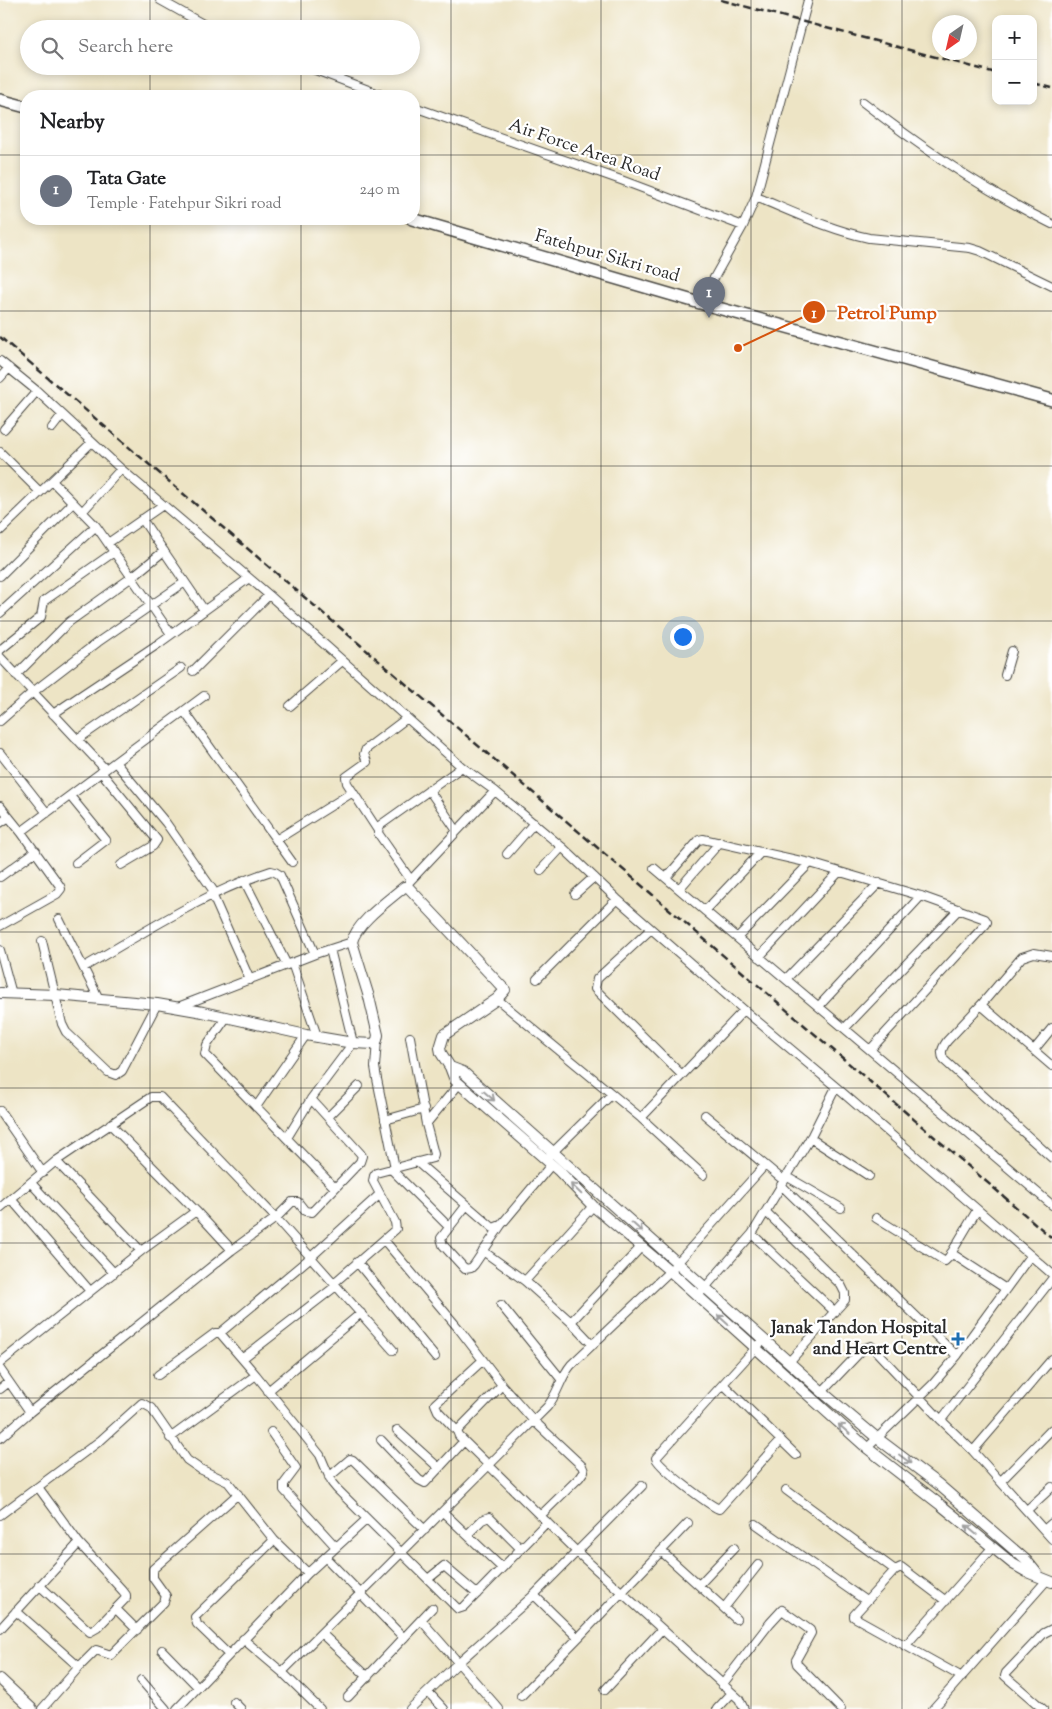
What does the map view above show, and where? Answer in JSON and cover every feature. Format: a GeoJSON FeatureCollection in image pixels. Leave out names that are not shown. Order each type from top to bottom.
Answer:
{"type":"FeatureCollection","features":[{"type":"Feature","properties":{"kind":"main road"},"geometry":{"type":"LineString","coordinates":[[0,100],[20,105]]}},
{"type":"Feature","properties":{"kind":"main road","name":"Fatehpur Sikri road"},"geometry":{"type":"LineString","coordinates":[[420,221],[700,303],[1052,400]]}},
{"type":"Feature","properties":{"kind":"street"},"geometry":{"type":"LineString","coordinates":[[160,0],[196,20]]}},
{"type":"Feature","properties":{"kind":"street"},"geometry":{"type":"LineString","coordinates":[[700,303],[743,226],[756,197],[808,0]]}},
{"type":"Feature","properties":{"kind":"street"},"geometry":{"type":"LineString","coordinates":[[329,75],[368,90]]}},
{"type":"Feature","properties":{"kind":"street"},"geometry":{"type":"LineString","coordinates":[[863,102],[886,121],[988,190],[1052,224]]}},
{"type":"Feature","properties":{"kind":"street","name":"Air Force Area Road"},"geometry":{"type":"LineString","coordinates":[[420,109],[621,180],[743,226]]}},
{"type":"Feature","properties":{"kind":"street"},"geometry":{"type":"LineString","coordinates":[[756,197],[854,235],[970,248],[980,251],[1052,286]]}},
{"type":"Feature","properties":{"kind":"street"},"geometry":{"type":"LineString","coordinates":[[0,361],[74,424],[121,470],[269,595],[462,767],[495,791],[562,847],[651,929],[1052,1274]]}},
{"type":"Feature","properties":{"kind":"street"},"geometry":{"type":"LineString","coordinates":[[0,378],[8,368]]}},
{"type":"Feature","properties":{"kind":"street"},"geometry":{"type":"LineString","coordinates":[[4,429],[37,391]]}},
{"type":"Feature","properties":{"kind":"street"},"geometry":{"type":"LineString","coordinates":[[52,428],[62,415]]}},
{"type":"Feature","properties":{"kind":"street"},"geometry":{"type":"LineString","coordinates":[[0,531],[92,442]]}},
{"type":"Feature","properties":{"kind":"street"},"geometry":{"type":"LineString","coordinates":[[0,452],[40,492]]}},
{"type":"Feature","properties":{"kind":"street"},"geometry":{"type":"LineString","coordinates":[[82,512],[121,470]]}},
{"type":"Feature","properties":{"kind":"street"},"geometry":{"type":"LineString","coordinates":[[52,481],[96,526],[171,634]]}},
{"type":"Feature","properties":{"kind":"street"},"geometry":{"type":"LineString","coordinates":[[0,576],[73,503]]}},
{"type":"Feature","properties":{"kind":"street"},"geometry":{"type":"LineString","coordinates":[[108,543],[163,505]]}},
{"type":"Feature","properties":{"kind":"street"},"geometry":{"type":"LineString","coordinates":[[142,519],[204,610]]}},
{"type":"Feature","properties":{"kind":"street"},"geometry":{"type":"LineString","coordinates":[[0,613],[96,526]]}},
{"type":"Feature","properties":{"kind":"street"},"geometry":{"type":"LineString","coordinates":[[16,675],[70,622],[164,551]]}},
{"type":"Feature","properties":{"kind":"street"},"geometry":{"type":"LineString","coordinates":[[0,650],[41,617],[44,601],[114,552]]}},
{"type":"Feature","properties":{"kind":"street"},"geometry":{"type":"LineString","coordinates":[[53,714],[171,634],[249,578]]}},
{"type":"Feature","properties":{"kind":"street"},"geometry":{"type":"LineString","coordinates":[[0,721],[33,692],[98,642],[185,582]]}},
{"type":"Feature","properties":{"kind":"street"},"geometry":{"type":"LineString","coordinates":[[193,671],[269,595]]}},
{"type":"Feature","properties":{"kind":"street"},"geometry":{"type":"LineString","coordinates":[[1005,675],[1012,651]]}},
{"type":"Feature","properties":{"kind":"street"},"geometry":{"type":"LineString","coordinates":[[0,657],[77,740],[157,840],[153,846],[121,865]]}},
{"type":"Feature","properties":{"kind":"street"},"geometry":{"type":"LineString","coordinates":[[290,706],[342,661]]}},
{"type":"Feature","properties":{"kind":"street"},"geometry":{"type":"LineString","coordinates":[[0,672],[7,665]]}},
{"type":"Feature","properties":{"kind":"street"},"geometry":{"type":"LineString","coordinates":[[77,740],[180,668]]}},
{"type":"Feature","properties":{"kind":"street"},"geometry":{"type":"LineString","coordinates":[[22,832],[204,696]]}},
{"type":"Feature","properties":{"kind":"street"},"geometry":{"type":"LineString","coordinates":[[184,710],[292,862]]}},
{"type":"Feature","properties":{"kind":"street"},"geometry":{"type":"LineString","coordinates":[[407,718],[366,749],[364,754],[367,762],[346,777],[352,792],[377,829],[408,883],[504,988],[504,992],[497,999],[444,1034],[440,1048],[441,1053],[450,1067],[453,1076],[459,1084],[548,1162],[594,1206],[670,1271],[867,1448],[1020,1569],[1046,1580]]}},
{"type":"Feature","properties":{"kind":"street"},"geometry":{"type":"LineString","coordinates":[[0,753],[47,813]]}},
{"type":"Feature","properties":{"kind":"street"},"geometry":{"type":"LineString","coordinates":[[115,762],[166,823],[213,894],[250,980]]}},
{"type":"Feature","properties":{"kind":"street"},"geometry":{"type":"LineString","coordinates":[[377,829],[382,823],[462,767]]}},
{"type":"Feature","properties":{"kind":"street"},"geometry":{"type":"LineString","coordinates":[[429,790],[458,830]]}},
{"type":"Feature","properties":{"kind":"street"},"geometry":{"type":"LineString","coordinates":[[449,1227],[393,1169],[376,1080],[375,1067],[378,1035],[369,996],[352,942],[363,924],[408,883],[495,791]]}},
{"type":"Feature","properties":{"kind":"street"},"geometry":{"type":"LineString","coordinates":[[276,840],[352,792]]}},
{"type":"Feature","properties":{"kind":"street"},"geometry":{"type":"LineString","coordinates":[[70,796],[106,840],[76,863]]}},
{"type":"Feature","properties":{"kind":"street"},"geometry":{"type":"LineString","coordinates":[[0,806],[36,851],[61,889],[57,894],[0,926]]}},
{"type":"Feature","properties":{"kind":"street"},"geometry":{"type":"LineString","coordinates":[[0,823],[9,817]]}},
{"type":"Feature","properties":{"kind":"street"},"geometry":{"type":"LineString","coordinates":[[507,854],[534,823]]}},
{"type":"Feature","properties":{"kind":"street"},"geometry":{"type":"LineString","coordinates":[[666,878],[700,839],[810,863],[921,896],[983,918],[987,922],[870,1050]]}},
{"type":"Feature","properties":{"kind":"street"},"geometry":{"type":"LineString","coordinates":[[679,889],[720,842]]}},
{"type":"Feature","properties":{"kind":"street"},"geometry":{"type":"LineString","coordinates":[[541,870],[562,847]]}},
{"type":"Feature","properties":{"kind":"street"},"geometry":{"type":"LineString","coordinates":[[0,877],[36,851]]}},
{"type":"Feature","properties":{"kind":"street"},"geometry":{"type":"LineString","coordinates":[[705,911],[761,852]]}},
{"type":"Feature","properties":{"kind":"street"},"geometry":{"type":"LineString","coordinates":[[737,938],[810,863]]}},
{"type":"Feature","properties":{"kind":"street"},"geometry":{"type":"LineString","coordinates":[[654,868],[1052,1205]]}},
{"type":"Feature","properties":{"kind":"street"},"geometry":{"type":"LineString","coordinates":[[84,967],[213,894],[244,880],[271,871],[278,874],[315,954]]}},
{"type":"Feature","properties":{"kind":"street"},"geometry":{"type":"LineString","coordinates":[[759,957],[839,872]]}},
{"type":"Feature","properties":{"kind":"street"},"geometry":{"type":"LineString","coordinates":[[575,894],[594,877]]}},
{"type":"Feature","properties":{"kind":"street"},"geometry":{"type":"LineString","coordinates":[[244,880],[289,964],[318,1036]]}},
{"type":"Feature","properties":{"kind":"street"},"geometry":{"type":"LineString","coordinates":[[786,979],[879,883]]}},
{"type":"Feature","properties":{"kind":"street"},"geometry":{"type":"LineString","coordinates":[[818,1006],[921,896]]}},
{"type":"Feature","properties":{"kind":"street"},"geometry":{"type":"LineString","coordinates":[[537,979],[618,899]]}},
{"type":"Feature","properties":{"kind":"street"},"geometry":{"type":"LineString","coordinates":[[845,1028],[959,909]]}},
{"type":"Feature","properties":{"kind":"street"},"geometry":{"type":"LineString","coordinates":[[59,919],[99,999]]}},
{"type":"Feature","properties":{"kind":"street"},"geometry":{"type":"LineString","coordinates":[[651,929],[597,979],[594,989],[682,1075]]}},
{"type":"Feature","properties":{"kind":"street"},"geometry":{"type":"LineString","coordinates":[[42,941],[62,1024],[66,1032],[113,1075],[122,1071],[157,1004]]}},
{"type":"Feature","properties":{"kind":"street"},"geometry":{"type":"LineString","coordinates":[[178,1007],[315,954],[352,942]]}},
{"type":"Feature","properties":{"kind":"street"},"geometry":{"type":"LineString","coordinates":[[287,1138],[311,1099],[352,1042],[330,949]]}},
{"type":"Feature","properties":{"kind":"street"},"geometry":{"type":"LineString","coordinates":[[0,950],[12,994]]}},
{"type":"Feature","properties":{"kind":"street"},"geometry":{"type":"LineString","coordinates":[[1052,956],[1034,953],[1022,957],[942,1048],[941,1055],[944,1060],[1052,1158]]}},
{"type":"Feature","properties":{"kind":"street"},"geometry":{"type":"LineString","coordinates":[[0,993],[56,995],[157,1004],[306,1035],[368,1045],[374,1044],[377,1040]]}},
{"type":"Feature","properties":{"kind":"street"},"geometry":{"type":"LineString","coordinates":[[497,999],[640,1118],[702,1176]]}},
{"type":"Feature","properties":{"kind":"street"},"geometry":{"type":"LineString","coordinates":[[981,1005],[1052,1066]]}},
{"type":"Feature","properties":{"kind":"street"},"geometry":{"type":"LineString","coordinates":[[640,1118],[744,1010]]}},
{"type":"Feature","properties":{"kind":"street"},"geometry":{"type":"LineString","coordinates":[[226,1018],[207,1045],[205,1054],[335,1188]]}},
{"type":"Feature","properties":{"kind":"street"},"geometry":{"type":"LineString","coordinates":[[1034,1050],[1052,1028]]}},
{"type":"Feature","properties":{"kind":"street"},"geometry":{"type":"LineString","coordinates":[[256,1107],[306,1035]]}},
{"type":"Feature","properties":{"kind":"street"},"geometry":{"type":"LineString","coordinates":[[242,1358],[335,1284],[357,1262],[395,1231],[396,1226],[373,1181],[374,1176],[376,1173],[433,1158],[434,1154],[426,1124],[410,1037]]}},
{"type":"Feature","properties":{"kind":"street"},"geometry":{"type":"LineString","coordinates":[[450,1067],[463,1072],[822,1392],[975,1515],[1046,1580]]}},
{"type":"Feature","properties":{"kind":"street"},"geometry":{"type":"LineString","coordinates":[[426,1124],[459,1084]]}},
{"type":"Feature","properties":{"kind":"street"},"geometry":{"type":"LineString","coordinates":[[328,1117],[359,1086]]}},
{"type":"Feature","properties":{"kind":"street"},"geometry":{"type":"LineString","coordinates":[[697,1297],[752,1234],[810,1138],[836,1087]]}},
{"type":"Feature","properties":{"kind":"street"},"geometry":{"type":"LineString","coordinates":[[466,1206],[443,1234],[442,1241],[465,1269],[471,1268],[548,1162],[553,1152],[612,1094]]}},
{"type":"Feature","properties":{"kind":"street"},"geometry":{"type":"LineString","coordinates":[[0,1208],[56,1161],[151,1097],[160,1097],[276,1218],[393,1350]]}},
{"type":"Feature","properties":{"kind":"street"},"geometry":{"type":"LineString","coordinates":[[0,1438],[232,1250],[276,1218],[294,1201],[298,1202],[305,1211],[312,1212],[360,1162],[362,1156],[311,1099]]}},
{"type":"Feature","properties":{"kind":"street"},"geometry":{"type":"LineString","coordinates":[[385,1120],[424,1110]]}},
{"type":"Feature","properties":{"kind":"street"},"geometry":{"type":"LineString","coordinates":[[0,1111],[43,1173]]}},
{"type":"Feature","properties":{"kind":"street"},"geometry":{"type":"LineString","coordinates":[[705,1115],[783,1180],[957,1356]]}},
{"type":"Feature","properties":{"kind":"street"},"geometry":{"type":"LineString","coordinates":[[110,1124],[232,1250]]}},
{"type":"Feature","properties":{"kind":"street"},"geometry":{"type":"LineString","coordinates":[[810,1138],[869,1176]]}},
{"type":"Feature","properties":{"kind":"street"},"geometry":{"type":"LineString","coordinates":[[56,1161],[141,1251]]}},
{"type":"Feature","properties":{"kind":"street"},"geometry":{"type":"LineString","coordinates":[[417,1162],[493,1228],[501,1225]]}},
{"type":"Feature","properties":{"kind":"street"},"geometry":{"type":"LineString","coordinates":[[282,1672],[534,1421],[552,1402],[560,1379],[571,1365],[670,1271],[765,1165]]}},
{"type":"Feature","properties":{"kind":"street"},"geometry":{"type":"LineString","coordinates":[[783,1180],[841,1208]]}},
{"type":"Feature","properties":{"kind":"street"},"geometry":{"type":"LineString","coordinates":[[31,1182],[114,1273]]}},
{"type":"Feature","properties":{"kind":"street"},"geometry":{"type":"LineString","coordinates":[[158,1375],[215,1333],[220,1333],[311,1257],[379,1195]]}},
{"type":"Feature","properties":{"kind":"street"},"geometry":{"type":"LineString","coordinates":[[11,1199],[90,1292]]}},
{"type":"Feature","properties":{"kind":"street"},"geometry":{"type":"LineString","coordinates":[[525,1281],[594,1206]]}},
{"type":"Feature","properties":{"kind":"street"},"geometry":{"type":"LineString","coordinates":[[876,1218],[945,1261],[977,1210]]}},
{"type":"Feature","properties":{"kind":"street"},"geometry":{"type":"LineString","coordinates":[[0,1362],[141,1251],[196,1211]]}},
{"type":"Feature","properties":{"kind":"street"},"geometry":{"type":"LineString","coordinates":[[766,1212],[840,1285],[845,1293],[845,1300],[836,1312],[789,1362]]}},
{"type":"Feature","properties":{"kind":"street"},"geometry":{"type":"LineString","coordinates":[[752,1234],[836,1312]]}},
{"type":"Feature","properties":{"kind":"street"},"geometry":{"type":"LineString","coordinates":[[384,1240],[502,1385],[534,1421],[582,1466],[584,1471],[580,1478],[540,1516]]}},
{"type":"Feature","properties":{"kind":"street"},"geometry":{"type":"LineString","coordinates":[[571,1322],[641,1247]]}},
{"type":"Feature","properties":{"kind":"street"},"geometry":{"type":"LineString","coordinates":[[483,1251],[525,1281],[571,1322],[593,1345]]}},
{"type":"Feature","properties":{"kind":"street"},"geometry":{"type":"LineString","coordinates":[[951,1253],[1006,1289]]}},
{"type":"Feature","properties":{"kind":"street"},"geometry":{"type":"LineString","coordinates":[[867,1448],[919,1398],[957,1356],[1030,1256]]}},
{"type":"Feature","properties":{"kind":"street"},"geometry":{"type":"LineString","coordinates":[[357,1262],[435,1357]]}},
{"type":"Feature","properties":{"kind":"street"},"geometry":{"type":"LineString","coordinates":[[941,1420],[1052,1280]]}},
{"type":"Feature","properties":{"kind":"street"},"geometry":{"type":"LineString","coordinates":[[501,1305],[560,1379]]}},
{"type":"Feature","properties":{"kind":"street"},"geometry":{"type":"LineString","coordinates":[[268,1391],[361,1313]]}},
{"type":"Feature","properties":{"kind":"street"},"geometry":{"type":"LineString","coordinates":[[220,1333],[256,1374],[320,1455],[329,1477],[337,1488],[458,1609],[464,1607],[547,1522]]}},
{"type":"Feature","properties":{"kind":"street"},"geometry":{"type":"LineString","coordinates":[[763,1340],[656,1458],[656,1461],[719,1509],[780,1441]]}},
{"type":"Feature","properties":{"kind":"street"},"geometry":{"type":"LineString","coordinates":[[822,1392],[867,1346],[874,1349],[919,1398],[974,1451],[1052,1539]]}},
{"type":"Feature","properties":{"kind":"street"},"geometry":{"type":"LineString","coordinates":[[974,1451],[1052,1359]]}},
{"type":"Feature","properties":{"kind":"street"},"geometry":{"type":"LineString","coordinates":[[483,1360],[435,1404],[438,1411],[488,1466],[576,1551],[732,1693],[744,1709]]}},
{"type":"Feature","properties":{"kind":"street"},"geometry":{"type":"LineString","coordinates":[[0,1369],[30,1412]]}},
{"type":"Feature","properties":{"kind":"street"},"geometry":{"type":"LineString","coordinates":[[170,1438],[256,1374]]}},
{"type":"Feature","properties":{"kind":"street"},"geometry":{"type":"LineString","coordinates":[[0,1389],[9,1382]]}},
{"type":"Feature","properties":{"kind":"street"},"geometry":{"type":"LineString","coordinates":[[723,1384],[796,1455]]}},
{"type":"Feature","properties":{"kind":"street"},"geometry":{"type":"LineString","coordinates":[[458,1431],[502,1385]]}},
{"type":"Feature","properties":{"kind":"street"},"geometry":{"type":"LineString","coordinates":[[0,1515],[101,1440],[142,1403],[151,1408],[187,1460],[200,1469],[224,1479],[232,1486],[274,1540],[308,1573]]}},
{"type":"Feature","properties":{"kind":"street"},"geometry":{"type":"LineString","coordinates":[[1001,1481],[1052,1428]]}},
{"type":"Feature","properties":{"kind":"street"},"geometry":{"type":"LineString","coordinates":[[397,1430],[439,1468]]}},
{"type":"Feature","properties":{"kind":"street"},"geometry":{"type":"LineString","coordinates":[[271,1432],[296,1468],[284,1484],[284,1490],[336,1547]]}},
{"type":"Feature","properties":{"kind":"street"},"geometry":{"type":"LineString","coordinates":[[381,1440],[422,1482],[428,1482],[464,1441]]}},
{"type":"Feature","properties":{"kind":"street"},"geometry":{"type":"LineString","coordinates":[[329,1477],[345,1462],[350,1459],[353,1460],[425,1530]]}},
{"type":"Feature","properties":{"kind":"street"},"geometry":{"type":"LineString","coordinates":[[410,1709],[534,1595],[642,1486]]}},
{"type":"Feature","properties":{"kind":"street"},"geometry":{"type":"LineString","coordinates":[[38,1487],[80,1543],[126,1595],[124,1601],[97,1628],[90,1632],[39,1585]]}},
{"type":"Feature","properties":{"kind":"street"},"geometry":{"type":"LineString","coordinates":[[1028,1510],[1052,1487]]}},
{"type":"Feature","properties":{"kind":"street"},"geometry":{"type":"LineString","coordinates":[[786,1490],[895,1570]]}},
{"type":"Feature","properties":{"kind":"street"},"geometry":{"type":"LineString","coordinates":[[42,1709],[96,1650],[111,1655],[166,1599],[164,1592],[153,1578],[152,1569],[238,1494]]}},
{"type":"Feature","properties":{"kind":"street"},"geometry":{"type":"LineString","coordinates":[[443,1512],[502,1568]]}},
{"type":"Feature","properties":{"kind":"street"},"geometry":{"type":"LineString","coordinates":[[467,1535],[482,1520],[489,1518],[521,1549]]}},
{"type":"Feature","properties":{"kind":"street"},"geometry":{"type":"LineString","coordinates":[[177,1709],[308,1573],[367,1519]]}},
{"type":"Feature","properties":{"kind":"street"},"geometry":{"type":"LineString","coordinates":[[1044,1530],[1052,1522]]}},
{"type":"Feature","properties":{"kind":"street"},"geometry":{"type":"LineString","coordinates":[[521,1696],[623,1593],[688,1523]]}},
{"type":"Feature","properties":{"kind":"street"},"geometry":{"type":"LineString","coordinates":[[756,1524],[866,1602]]}},
{"type":"Feature","properties":{"kind":"street"},"geometry":{"type":"LineString","coordinates":[[228,1654],[197,1624],[195,1617],[274,1540]]}},
{"type":"Feature","properties":{"kind":"street"},"geometry":{"type":"LineString","coordinates":[[0,1629],[80,1543]]}},
{"type":"Feature","properties":{"kind":"street"},"geometry":{"type":"LineString","coordinates":[[699,1585],[734,1548]]}},
{"type":"Feature","properties":{"kind":"street"},"geometry":{"type":"LineString","coordinates":[[905,1646],[992,1548]]}},
{"type":"Feature","properties":{"kind":"street"},"geometry":{"type":"LineString","coordinates":[[661,1551],[736,1619]]}},
{"type":"Feature","properties":{"kind":"street"},"geometry":{"type":"LineString","coordinates":[[325,1557],[404,1638]]}},
{"type":"Feature","properties":{"kind":"street"},"geometry":{"type":"LineString","coordinates":[[724,1608],[758,1565]]}},
{"type":"Feature","properties":{"kind":"street"},"geometry":{"type":"LineString","coordinates":[[428,1580],[444,1566],[477,1594]]}},
{"type":"Feature","properties":{"kind":"street"},"geometry":{"type":"LineString","coordinates":[[946,1601],[904,1568],[899,1567],[854,1615],[855,1619],[962,1677]]}},
{"type":"Feature","properties":{"kind":"street"},"geometry":{"type":"LineString","coordinates":[[945,1709],[936,1706],[1046,1580]]}},
{"type":"Feature","properties":{"kind":"street"},"geometry":{"type":"LineString","coordinates":[[534,1595],[578,1638]]}},
{"type":"Feature","properties":{"kind":"street"},"geometry":{"type":"LineString","coordinates":[[348,1697],[432,1608]]}},
{"type":"Feature","properties":{"kind":"street"},"geometry":{"type":"LineString","coordinates":[[116,1609],[137,1630]]}},
{"type":"Feature","properties":{"kind":"street"},"geometry":{"type":"LineString","coordinates":[[722,1684],[782,1610],[810,1630],[811,1633],[796,1660],[797,1664],[841,1709]]}},
{"type":"Feature","properties":{"kind":"street"},"geometry":{"type":"LineString","coordinates":[[16,1611],[79,1667]]}},
{"type":"Feature","properties":{"kind":"street"},"geometry":{"type":"LineString","coordinates":[[421,1620],[499,1709]]}},
{"type":"Feature","properties":{"kind":"street"},"geometry":{"type":"LineString","coordinates":[[605,1690],[662,1629]]}},
{"type":"Feature","properties":{"kind":"street"},"geometry":{"type":"LineString","coordinates":[[1043,1709],[1005,1676],[1044,1633],[1052,1629]]}},
{"type":"Feature","properties":{"kind":"street"},"geometry":{"type":"LineString","coordinates":[[321,1633],[368,1677]]}},
{"type":"Feature","properties":{"kind":"street"},"geometry":{"type":"LineString","coordinates":[[243,1639],[282,1672],[315,1707]]}},
{"type":"Feature","properties":{"kind":"street"},"geometry":{"type":"LineString","coordinates":[[162,1650],[198,1687]]}},
{"type":"Feature","properties":{"kind":"street"},"geometry":{"type":"LineString","coordinates":[[0,1679],[32,1709]]}},
{"type":"Feature","properties":{"kind":"street"},"geometry":{"type":"LineString","coordinates":[[141,1680],[166,1709]]}},
{"type":"Feature","properties":{"kind":"street"},"geometry":{"type":"LineString","coordinates":[[428,1692],[444,1709]]}},
{"type":"Feature","properties":{"kind":"street"},"geometry":{"type":"LineString","coordinates":[[717,1709],[732,1693]]}},
{"type":"Feature","properties":{"kind":"street"},"geometry":{"type":"LineString","coordinates":[[234,1702],[241,1709]]}},
{"type":"Feature","properties":{"kind":"railway"},"geometry":{"type":"LineString","coordinates":[[721,0],[992,72]]}},
{"type":"Feature","properties":{"kind":"railway"},"geometry":{"type":"LineString","coordinates":[[1037,84],[1052,88]]}},
{"type":"Feature","properties":{"kind":"railway"},"geometry":{"type":"LineString","coordinates":[[0,337],[1052,1238]]}},
{"type":"Feature","properties":{"kind":"place","name":"Tata Gate"},"geometry":{"type":"Point","coordinates":[709,318]}},
{"type":"Feature","properties":{"kind":"place","name":"Petrol Pump"},"geometry":{"type":"Point","coordinates":[738,348]}},
{"type":"Feature","properties":{"kind":"place","name":"Janak Tandon Hospital and Heart Centre"},"geometry":{"type":"Point","coordinates":[958,1339]}}]}
